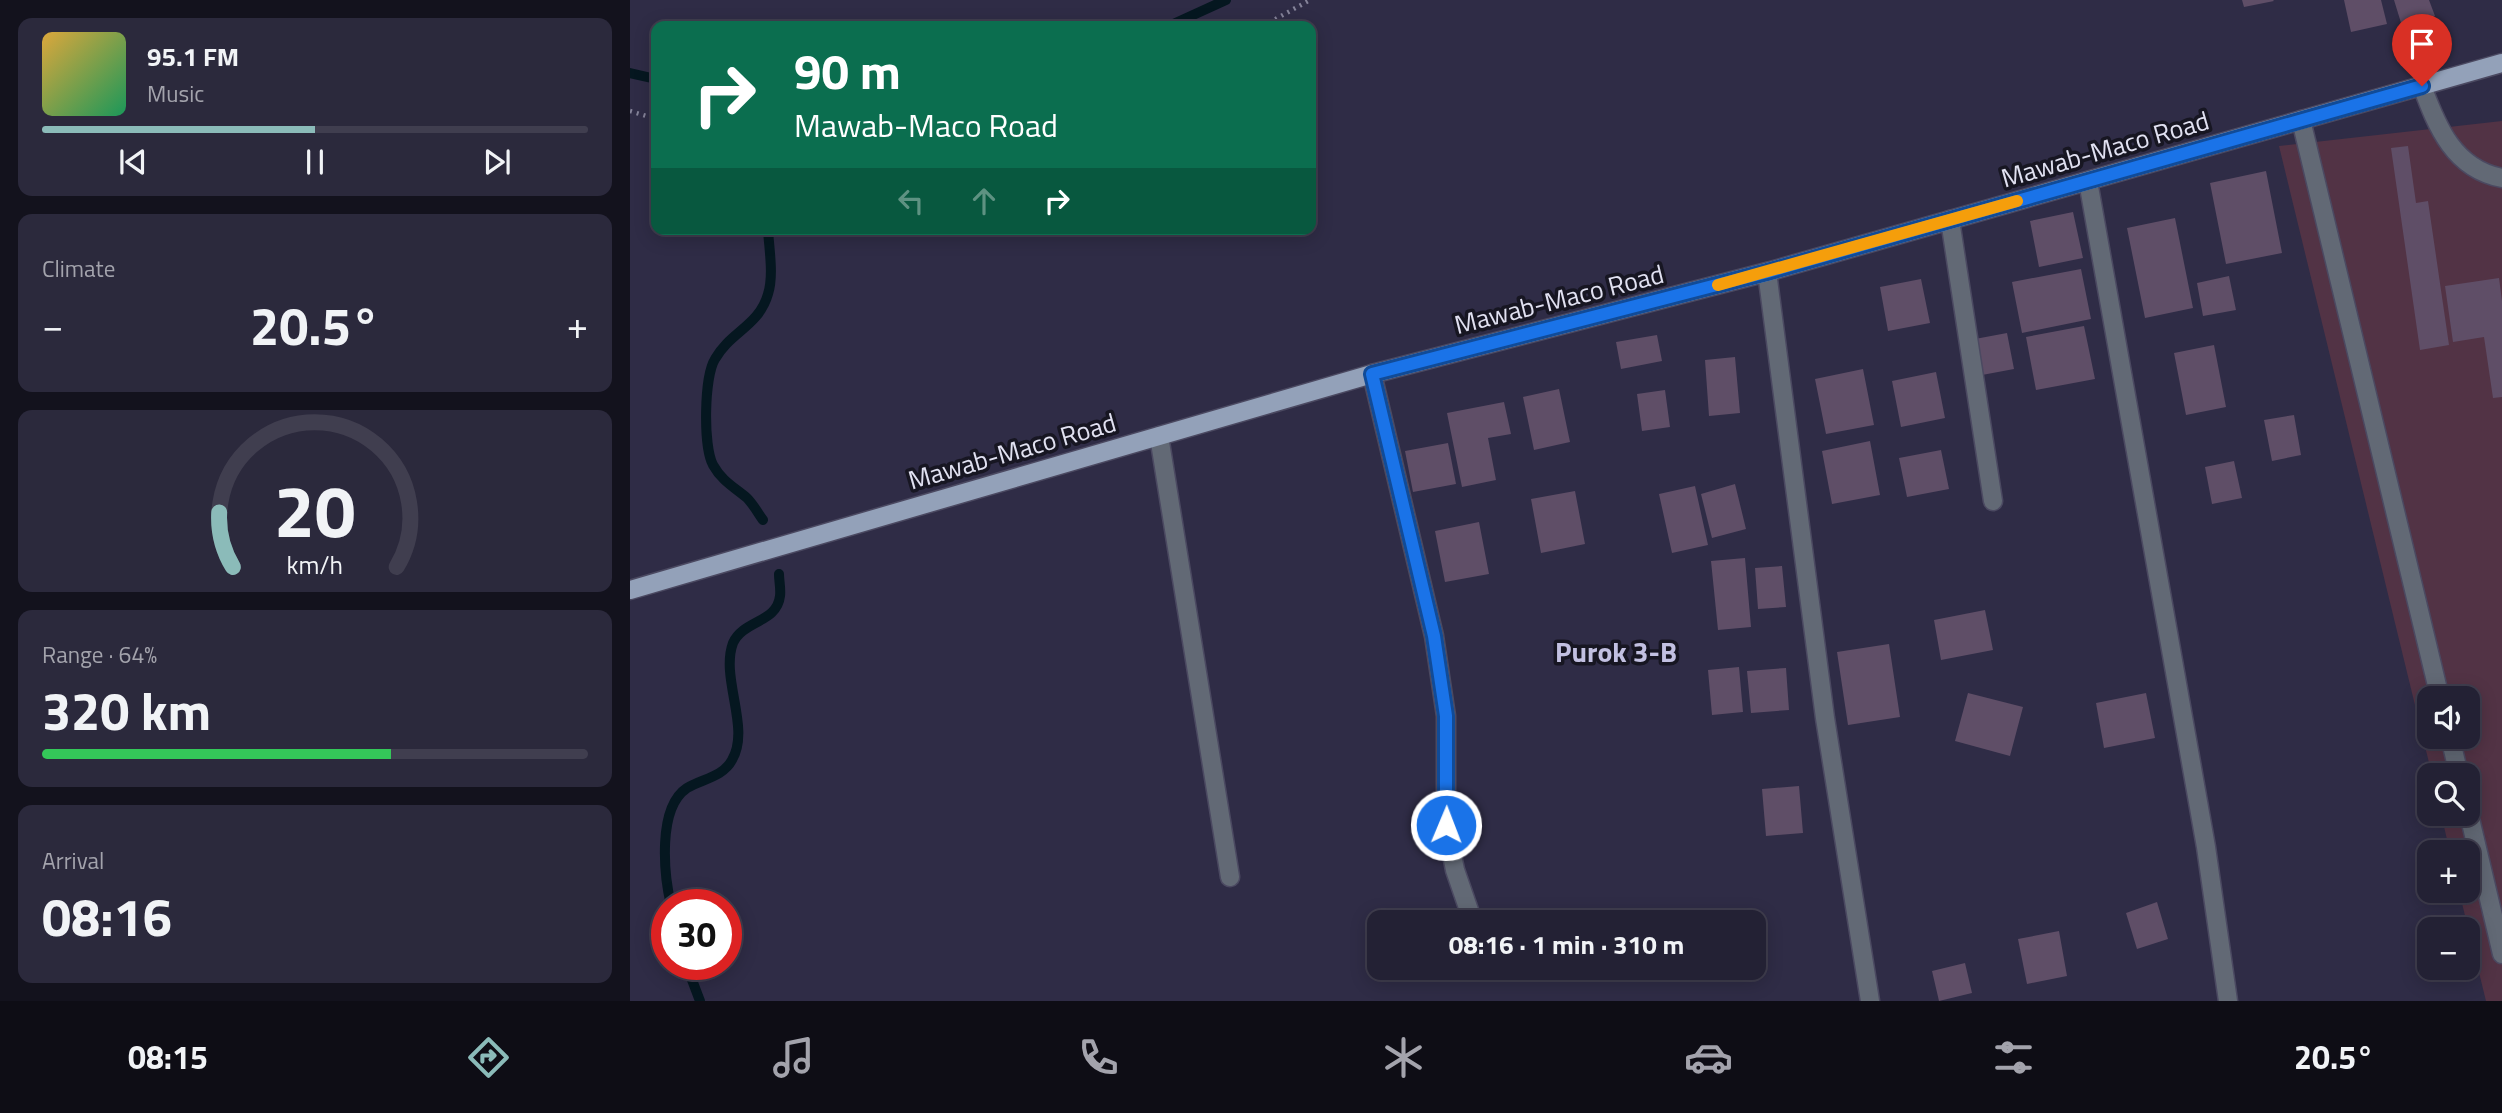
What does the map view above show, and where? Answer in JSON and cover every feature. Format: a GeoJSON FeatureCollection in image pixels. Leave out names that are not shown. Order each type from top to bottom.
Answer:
{"type":"FeatureCollection","features":[{"type":"Feature","properties":{"kind":"main road","name":"Mawab-Maco Road"},"geometry":{"type":"LineString","coordinates":[[630,590],[1372,374],[1767,272],[2502,64]]}},
{"type":"Feature","properties":{"kind":"street"},"geometry":{"type":"LineString","coordinates":[[2422,86],[2445,139],[2463,162],[2487,175],[2502,178]]}},
{"type":"Feature","properties":{"kind":"street"},"geometry":{"type":"LineString","coordinates":[[2301,120],[2438,686]]}},
{"type":"Feature","properties":{"kind":"street"},"geometry":{"type":"LineString","coordinates":[[2088,181],[2206,847],[2228,1001]]}},
{"type":"Feature","properties":{"kind":"street"},"geometry":{"type":"LineString","coordinates":[[1950,220],[1993,501]]}},
{"type":"Feature","properties":{"kind":"street"},"geometry":{"type":"LineString","coordinates":[[1767,272],[1825,718],[1870,1001]]}},
{"type":"Feature","properties":{"kind":"street"},"geometry":{"type":"LineString","coordinates":[[1372,374],[1434,636],[1446,716],[1446,825],[1455,870],[1469,910]]}},
{"type":"Feature","properties":{"kind":"street"},"geometry":{"type":"LineString","coordinates":[[1159,436],[1230,877]]}},
{"type":"Feature","properties":{"kind":"street"},"geometry":{"type":"LineString","coordinates":[[2472,826],[2502,954]]}},
{"type":"Feature","properties":{"kind":"path"},"geometry":{"type":"LineString","coordinates":[[1272,21],[1310,0]]}},
{"type":"Feature","properties":{"kind":"path"},"geometry":{"type":"LineString","coordinates":[[630,111],[651,117]]}},
{"type":"Feature","properties":{"kind":"shaded area"},"geometry":{"type":"Polygon","coordinates":[[[2502,121],[2502,1001],[2486,1001],[2480,977],[2480,917],[2465,917],[2462,903],[2480,903],[2480,840],[2447,840],[2444,826],[2480,826],[2480,763],[2429,763],[2426,749],[2480,749],[2480,686],[2417,686],[2417,713],[2279,146],[2502,121]]]}},
{"type":"Feature","properties":{"kind":"building"},"geometry":{"type":"Polygon","coordinates":[[[2242,0],[2273,0],[2274,1],[2244,7],[2242,0]]]}},
{"type":"Feature","properties":{"kind":"building"},"geometry":{"type":"Polygon","coordinates":[[[2344,0],[2381,0],[2387,24],[2351,32],[2344,0]]]}},
{"type":"Feature","properties":{"kind":"building"},"geometry":{"type":"Polygon","coordinates":[[[2394,0],[2429,0],[2435,16],[2402,26],[2394,0]]]}},
{"type":"Feature","properties":{"kind":"building"},"geometry":{"type":"Polygon","coordinates":[[[2408,146],[2416,203],[2428,201],[2449,345],[2420,350],[2391,148],[2408,146]]]}},
{"type":"Feature","properties":{"kind":"building"},"geometry":{"type":"Polygon","coordinates":[[[2266,171],[2282,253],[2226,264],[2210,183],[2266,171]]]}},
{"type":"Feature","properties":{"kind":"building"},"geometry":{"type":"Polygon","coordinates":[[[2073,212],[2083,258],[2039,267],[2030,221],[2073,212]]]}},
{"type":"Feature","properties":{"kind":"building"},"geometry":{"type":"Polygon","coordinates":[[[2175,218],[2193,308],[2145,318],[2127,228],[2175,218]]]}},
{"type":"Feature","properties":{"kind":"building"},"geometry":{"type":"Polygon","coordinates":[[[2081,269],[2091,319],[2022,333],[2012,282],[2081,269]]]}},
{"type":"Feature","properties":{"kind":"building"},"geometry":{"type":"Polygon","coordinates":[[[2229,276],[2236,310],[2203,316],[2197,283],[2229,276]]]}},
{"type":"Feature","properties":{"kind":"building"},"geometry":{"type":"Polygon","coordinates":[[[2499,278],[2502,301],[2502,397],[2493,398],[2484,337],[2453,342],[2445,286],[2499,278]]]}},
{"type":"Feature","properties":{"kind":"building"},"geometry":{"type":"Polygon","coordinates":[[[1921,279],[1930,323],[1888,331],[1880,287],[1921,279]]]}},
{"type":"Feature","properties":{"kind":"building"},"geometry":{"type":"Polygon","coordinates":[[[2084,326],[2095,379],[2036,390],[2026,337],[2084,326]]]}},
{"type":"Feature","properties":{"kind":"building"},"geometry":{"type":"Polygon","coordinates":[[[2007,333],[2014,369],[1982,375],[1975,339],[2007,333]]]}},
{"type":"Feature","properties":{"kind":"building"},"geometry":{"type":"Polygon","coordinates":[[[1657,335],[1662,361],[1621,369],[1616,342],[1657,335]]]}},
{"type":"Feature","properties":{"kind":"building"},"geometry":{"type":"Polygon","coordinates":[[[2214,345],[2226,407],[2186,415],[2174,353],[2214,345]]]}},
{"type":"Feature","properties":{"kind":"building"},"geometry":{"type":"Polygon","coordinates":[[[1735,357],[1740,413],[1709,416],[1705,360],[1735,357]]]}},
{"type":"Feature","properties":{"kind":"building"},"geometry":{"type":"Polygon","coordinates":[[[1863,369],[1874,425],[1826,434],[1815,379],[1863,369]]]}},
{"type":"Feature","properties":{"kind":"building"},"geometry":{"type":"Polygon","coordinates":[[[1936,372],[1945,418],[1901,427],[1892,381],[1936,372]]]}},
{"type":"Feature","properties":{"kind":"building"},"geometry":{"type":"Polygon","coordinates":[[[1559,389],[1570,442],[1534,450],[1523,397],[1559,389]]]}},
{"type":"Feature","properties":{"kind":"building"},"geometry":{"type":"Polygon","coordinates":[[[1665,390],[1670,427],[1642,431],[1637,394],[1665,390]]]}},
{"type":"Feature","properties":{"kind":"building"},"geometry":{"type":"Polygon","coordinates":[[[1504,402],[1511,434],[1488,438],[1496,480],[1462,487],[1447,413],[1504,402]]]}},
{"type":"Feature","properties":{"kind":"building"},"geometry":{"type":"Polygon","coordinates":[[[2294,415],[2301,455],[2272,461],[2264,420],[2294,415]]]}},
{"type":"Feature","properties":{"kind":"building"},"geometry":{"type":"Polygon","coordinates":[[[1870,441],[1880,495],[1832,504],[1822,451],[1870,441]]]}},
{"type":"Feature","properties":{"kind":"building"},"geometry":{"type":"Polygon","coordinates":[[[1448,443],[1456,484],[1413,492],[1405,451],[1448,443]]]}},
{"type":"Feature","properties":{"kind":"building"},"geometry":{"type":"Polygon","coordinates":[[[1941,450],[1949,489],[1907,497],[1899,458],[1941,450]]]}},
{"type":"Feature","properties":{"kind":"building"},"geometry":{"type":"Polygon","coordinates":[[[2234,461],[2242,498],[2212,504],[2205,467],[2234,461]]]}},
{"type":"Feature","properties":{"kind":"building"},"geometry":{"type":"Polygon","coordinates":[[[1735,484],[1746,529],[1712,538],[1701,494],[1735,484]]]}},
{"type":"Feature","properties":{"kind":"building"},"geometry":{"type":"Polygon","coordinates":[[[1695,486],[1708,545],[1672,553],[1659,494],[1695,486]]]}},
{"type":"Feature","properties":{"kind":"building"},"geometry":{"type":"Polygon","coordinates":[[[1575,491],[1585,544],[1541,553],[1531,499],[1575,491]]]}},
{"type":"Feature","properties":{"kind":"building"},"geometry":{"type":"Polygon","coordinates":[[[1479,522],[1489,574],[1445,582],[1435,531],[1479,522]]]}},
{"type":"Feature","properties":{"kind":"building"},"geometry":{"type":"Polygon","coordinates":[[[1745,558],[1751,627],[1718,630],[1711,561],[1745,558]]]}},
{"type":"Feature","properties":{"kind":"building"},"geometry":{"type":"Polygon","coordinates":[[[1782,566],[1786,607],[1758,609],[1755,568],[1782,566]]]}},
{"type":"Feature","properties":{"kind":"building"},"geometry":{"type":"Polygon","coordinates":[[[1985,610],[1993,650],[1941,660],[1934,620],[1985,610]]]}},
{"type":"Feature","properties":{"kind":"building"},"geometry":{"type":"Polygon","coordinates":[[[1889,644],[1900,717],[1848,725],[1837,652],[1889,644]]]}},
{"type":"Feature","properties":{"kind":"building"},"geometry":{"type":"Polygon","coordinates":[[[1739,667],[1743,712],[1712,715],[1708,670],[1739,667]]]}},
{"type":"Feature","properties":{"kind":"building"},"geometry":{"type":"Polygon","coordinates":[[[1786,668],[1789,710],[1751,713],[1747,671],[1786,668]]]}},
{"type":"Feature","properties":{"kind":"building"},"geometry":{"type":"Polygon","coordinates":[[[1968,693],[2023,707],[2010,756],[1955,741],[1968,693]]]}},
{"type":"Feature","properties":{"kind":"building"},"geometry":{"type":"Polygon","coordinates":[[[2146,693],[2155,738],[2104,748],[2096,703],[2146,693]]]}},
{"type":"Feature","properties":{"kind":"building"},"geometry":{"type":"Polygon","coordinates":[[[1799,786],[1803,833],[1766,836],[1762,789],[1799,786]]]}},
{"type":"Feature","properties":{"kind":"building"},"geometry":{"type":"Polygon","coordinates":[[[2157,902],[2168,939],[2137,949],[2126,913],[2157,902]]]}},
{"type":"Feature","properties":{"kind":"building"},"geometry":{"type":"Polygon","coordinates":[[[2059,931],[2067,976],[2027,984],[2018,939],[2059,931]]]}},
{"type":"Feature","properties":{"kind":"building"},"geometry":{"type":"Polygon","coordinates":[[[1965,963],[1972,993],[1939,1001],[1932,971],[1965,963]]]}},
{"type":"Feature","properties":{"kind":"waterway"},"geometry":{"type":"LineString","coordinates":[[1180,21],[1226,0]]}},
{"type":"Feature","properties":{"kind":"waterway"},"geometry":{"type":"LineString","coordinates":[[630,73],[651,78]]}},
{"type":"Feature","properties":{"kind":"waterway"},"geometry":{"type":"LineString","coordinates":[[763,520],[749,500],[724,480],[713,465],[706,412],[711,368],[715,359],[728,342],[758,314],[768,294],[771,270],[768,235]]}},
{"type":"Feature","properties":{"kind":"waterway"},"geometry":{"type":"LineString","coordinates":[[668,889],[665,843],[671,810],[677,798],[687,788],[718,774],[732,760],[738,733],[730,672],[733,643],[738,635],[773,612],[778,605],[779,574]]}},
{"type":"Feature","properties":{"kind":"waterway"},"geometry":{"type":"LineString","coordinates":[[692,980],[700,1001]]}},
{"type":"Feature","properties":{"kind":"slow traffic"},"geometry":{"type":"LineString","coordinates":[[1718,285],[2017,201]]}},
{"type":"Feature","properties":{"kind":"district","name":"Purok 3-B"},"geometry":{"type":"Point","coordinates":[1616,651]}},
{"type":"Feature","properties":{"kind":"route"},"geometry":{"type":"LineString","coordinates":[[1446,825],[1446,716],[1434,636],[1372,374],[1767,272],[2422,86]]}}]}
